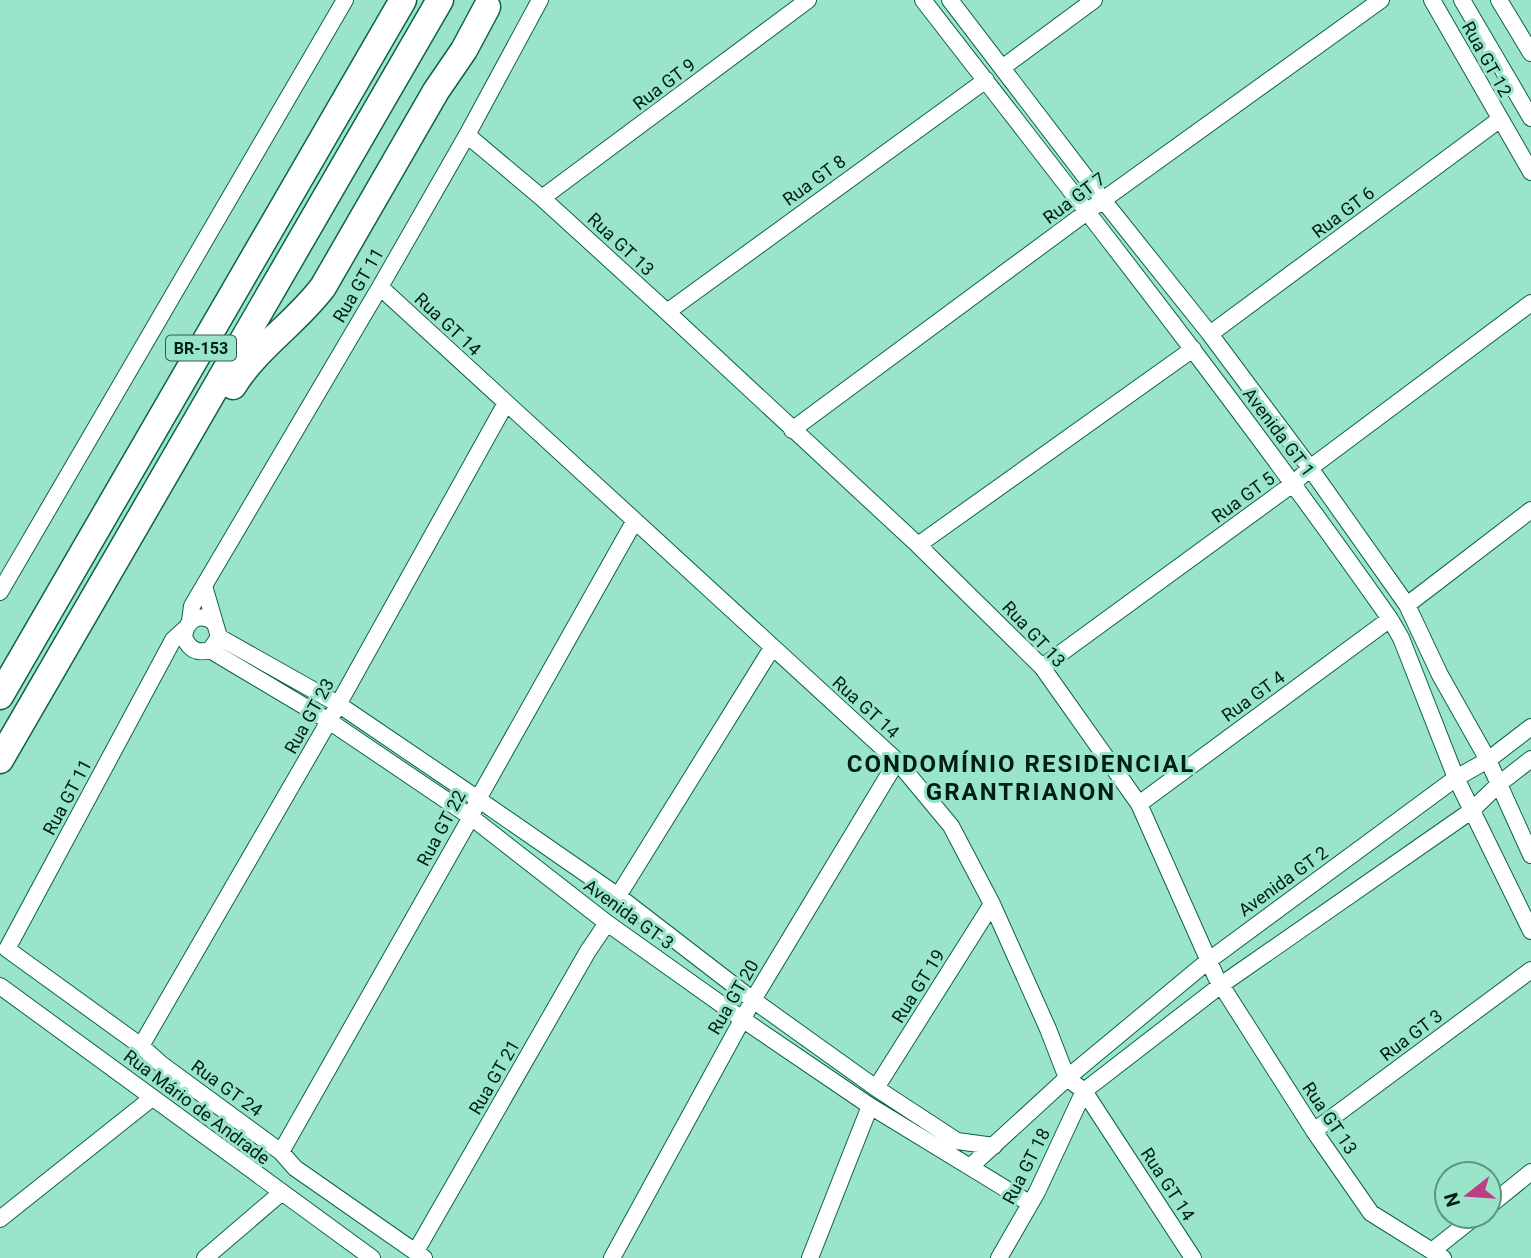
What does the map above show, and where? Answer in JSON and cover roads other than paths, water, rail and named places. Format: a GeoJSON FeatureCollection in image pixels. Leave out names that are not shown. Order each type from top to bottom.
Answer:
{"type":"FeatureCollection","features":[{"type":"Feature","properties":{"kind":"highway","name":"BR-153"},"geometry":{"type":"LineString","coordinates":[[0,696],[403,0]]}},
{"type":"Feature","properties":{"kind":"highway","name":"BR-153"},"geometry":{"type":"LineString","coordinates":[[0,760],[440,0]]}},
{"type":"Feature","properties":{"kind":"highway"},"geometry":{"type":"LineString","coordinates":[[448,0],[451,6],[462,14],[475,14],[489,4]]}},
{"type":"Feature","properties":{"kind":"highway"},"geometry":{"type":"LineString","coordinates":[[193,427],[220,403],[257,355],[302,312],[323,287],[436,90],[464,50],[489,4]]}},
{"type":"Feature","properties":{"kind":"street"},"geometry":{"type":"LineString","coordinates":[[0,592],[345,0]]}},
{"type":"Feature","properties":{"kind":"street","name":"Rua GT 11"},"geometry":{"type":"LineString","coordinates":[[7,950],[173,640],[187,625],[192,606],[380,287],[540,0]]}},
{"type":"Feature","properties":{"kind":"street","name":"Rua GT 9"},"geometry":{"type":"LineString","coordinates":[[542,198],[808,0]]}},
{"type":"Feature","properties":{"kind":"street","name":"Avenida GT 1"},"geometry":{"type":"LineString","coordinates":[[923,0],[1193,349],[1294,483],[1390,619],[1401,638],[1456,778],[1531,931]]}},
{"type":"Feature","properties":{"kind":"street","name":"Avenida GT 1"},"geometry":{"type":"LineString","coordinates":[[950,0],[1103,200],[1210,334],[1407,605],[1440,675],[1488,760],[1531,855]]}},
{"type":"Feature","properties":{"kind":"street"},"geometry":{"type":"LineString","coordinates":[[1002,68],[1094,0]]}},
{"type":"Feature","properties":{"kind":"street","name":"Rua GT 7"},"geometry":{"type":"LineString","coordinates":[[792,430],[1103,200],[1381,0]]}},
{"type":"Feature","properties":{"kind":"street","name":"Rua GT 12"},"geometry":{"type":"LineString","coordinates":[[1432,0],[1531,172]]}},
{"type":"Feature","properties":{"kind":"street"},"geometry":{"type":"LineString","coordinates":[[1462,0],[1531,118]]}},
{"type":"Feature","properties":{"kind":"street"},"geometry":{"type":"LineString","coordinates":[[1499,0],[1531,54]]}},
{"type":"Feature","properties":{"kind":"street","name":"Rua GT 8"},"geometry":{"type":"LineString","coordinates":[[667,312],[985,80]]}},
{"type":"Feature","properties":{"kind":"street","name":"Rua GT 6"},"geometry":{"type":"LineString","coordinates":[[1210,334],[1499,120]]}},
{"type":"Feature","properties":{"kind":"street","name":"Rua GT 13"},"geometry":{"type":"LineString","coordinates":[[467,135],[542,198],[667,312],[918,545],[1042,667],[1139,804],[1208,961],[1314,1131],[1371,1213],[1438,1254]]}},
{"type":"Feature","properties":{"kind":"street","name":"Rua GT 14"},"geometry":{"type":"LineString","coordinates":[[380,287],[897,761],[951,826],[992,904],[1068,1078],[1084,1091],[1193,1258]]}},
{"type":"Feature","properties":{"kind":"street","name":"Rua GT 5"},"geometry":{"type":"LineString","coordinates":[[1042,667],[1294,483],[1310,468],[1531,303]]}},
{"type":"Feature","properties":{"kind":"street"},"geometry":{"type":"LineString","coordinates":[[918,545],[1193,349]]}},
{"type":"Feature","properties":{"kind":"street","name":"Rua GT 23"},"geometry":{"type":"LineString","coordinates":[[141,1046],[329,721],[506,403]]}},
{"type":"Feature","properties":{"kind":"street"},"geometry":{"type":"LineString","coordinates":[[1407,605],[1531,510]]}},
{"type":"Feature","properties":{"kind":"street","name":"Rua GT 22"},"geometry":{"type":"LineString","coordinates":[[281,1152],[634,522]]}},
{"type":"Feature","properties":{"kind":"street"},"geometry":{"type":"LineString","coordinates":[[204,586],[214,636]]}},
{"type":"Feature","properties":{"kind":"street"},"geometry":{"type":"LineString","coordinates":[[202,617],[214,636],[198,652],[192,649],[184,637],[187,625],[202,617]]}},
{"type":"Feature","properties":{"kind":"street","name":"Rua GT 4"},"geometry":{"type":"LineString","coordinates":[[1139,804],[1390,619]]}},
{"type":"Feature","properties":{"kind":"street","name":"Avenida GT 3"},"geometry":{"type":"LineString","coordinates":[[214,636],[338,704],[478,799],[618,896],[753,1000],[876,1088],[957,1141],[994,1146]]}},
{"type":"Feature","properties":{"kind":"street","name":"Avenida GT 3"},"geometry":{"type":"LineString","coordinates":[[214,636],[329,721],[471,817],[607,923],[742,1019],[870,1106],[1029,1203]]}},
{"type":"Feature","properties":{"kind":"street"},"geometry":{"type":"LineString","coordinates":[[618,896],[772,648]]}},
{"type":"Feature","properties":{"kind":"street"},"geometry":{"type":"LineString","coordinates":[[161,662],[192,649]]}},
{"type":"Feature","properties":{"kind":"street","name":"Avenida GT 2"},"geometry":{"type":"LineString","coordinates":[[971,1167],[1068,1078],[1208,961],[1456,778],[1488,760],[1531,727]]}},
{"type":"Feature","properties":{"kind":"street"},"geometry":{"type":"LineString","coordinates":[[1084,1091],[1221,985],[1471,811],[1531,759]]}},
{"type":"Feature","properties":{"kind":"street","name":"Rua GT 20"},"geometry":{"type":"LineString","coordinates":[[612,1258],[742,1019],[897,761]]}},
{"type":"Feature","properties":{"kind":"street","name":"Rua GT 19"},"geometry":{"type":"LineString","coordinates":[[876,1088],[992,904]]}},
{"type":"Feature","properties":{"kind":"street","name":"Rua GT 21"},"geometry":{"type":"LineString","coordinates":[[420,1255],[581,963],[607,923]]}},
{"type":"Feature","properties":{"kind":"street","name":"Rua GT 24"},"geometry":{"type":"LineString","coordinates":[[7,950],[141,1046],[161,1064],[281,1152],[295,1168],[420,1255]]}},
{"type":"Feature","properties":{"kind":"street","name":"Rua GT 3"},"geometry":{"type":"LineString","coordinates":[[1314,1131],[1531,970]]}},
{"type":"Feature","properties":{"kind":"street","name":"Rua Mário de Andrade"},"geometry":{"type":"LineString","coordinates":[[0,986],[372,1258]]}},
{"type":"Feature","properties":{"kind":"street","name":"Rua GT 18"},"geometry":{"type":"LineString","coordinates":[[999,1258],[1037,1192],[1084,1091]]}},
{"type":"Feature","properties":{"kind":"street"},"geometry":{"type":"LineString","coordinates":[[0,1219],[152,1098]]}},
{"type":"Feature","properties":{"kind":"street"},"geometry":{"type":"LineString","coordinates":[[810,1258],[870,1106]]}},
{"type":"Feature","properties":{"kind":"street"},"geometry":{"type":"LineString","coordinates":[[1503,1195],[1531,1172]]}},
{"type":"Feature","properties":{"kind":"street"},"geometry":{"type":"LineString","coordinates":[[205,1258],[281,1194]]}},
{"type":"Feature","properties":{"kind":"street"},"geometry":{"type":"LineString","coordinates":[[1438,1254],[1462,1230]]}},
{"type":"Feature","properties":{"kind":"district","name":"CONDOMÍNIO RESIDENCIAL GRANTRIANON"},"geometry":{"type":"Point","coordinates":[1021,778]}}]}
